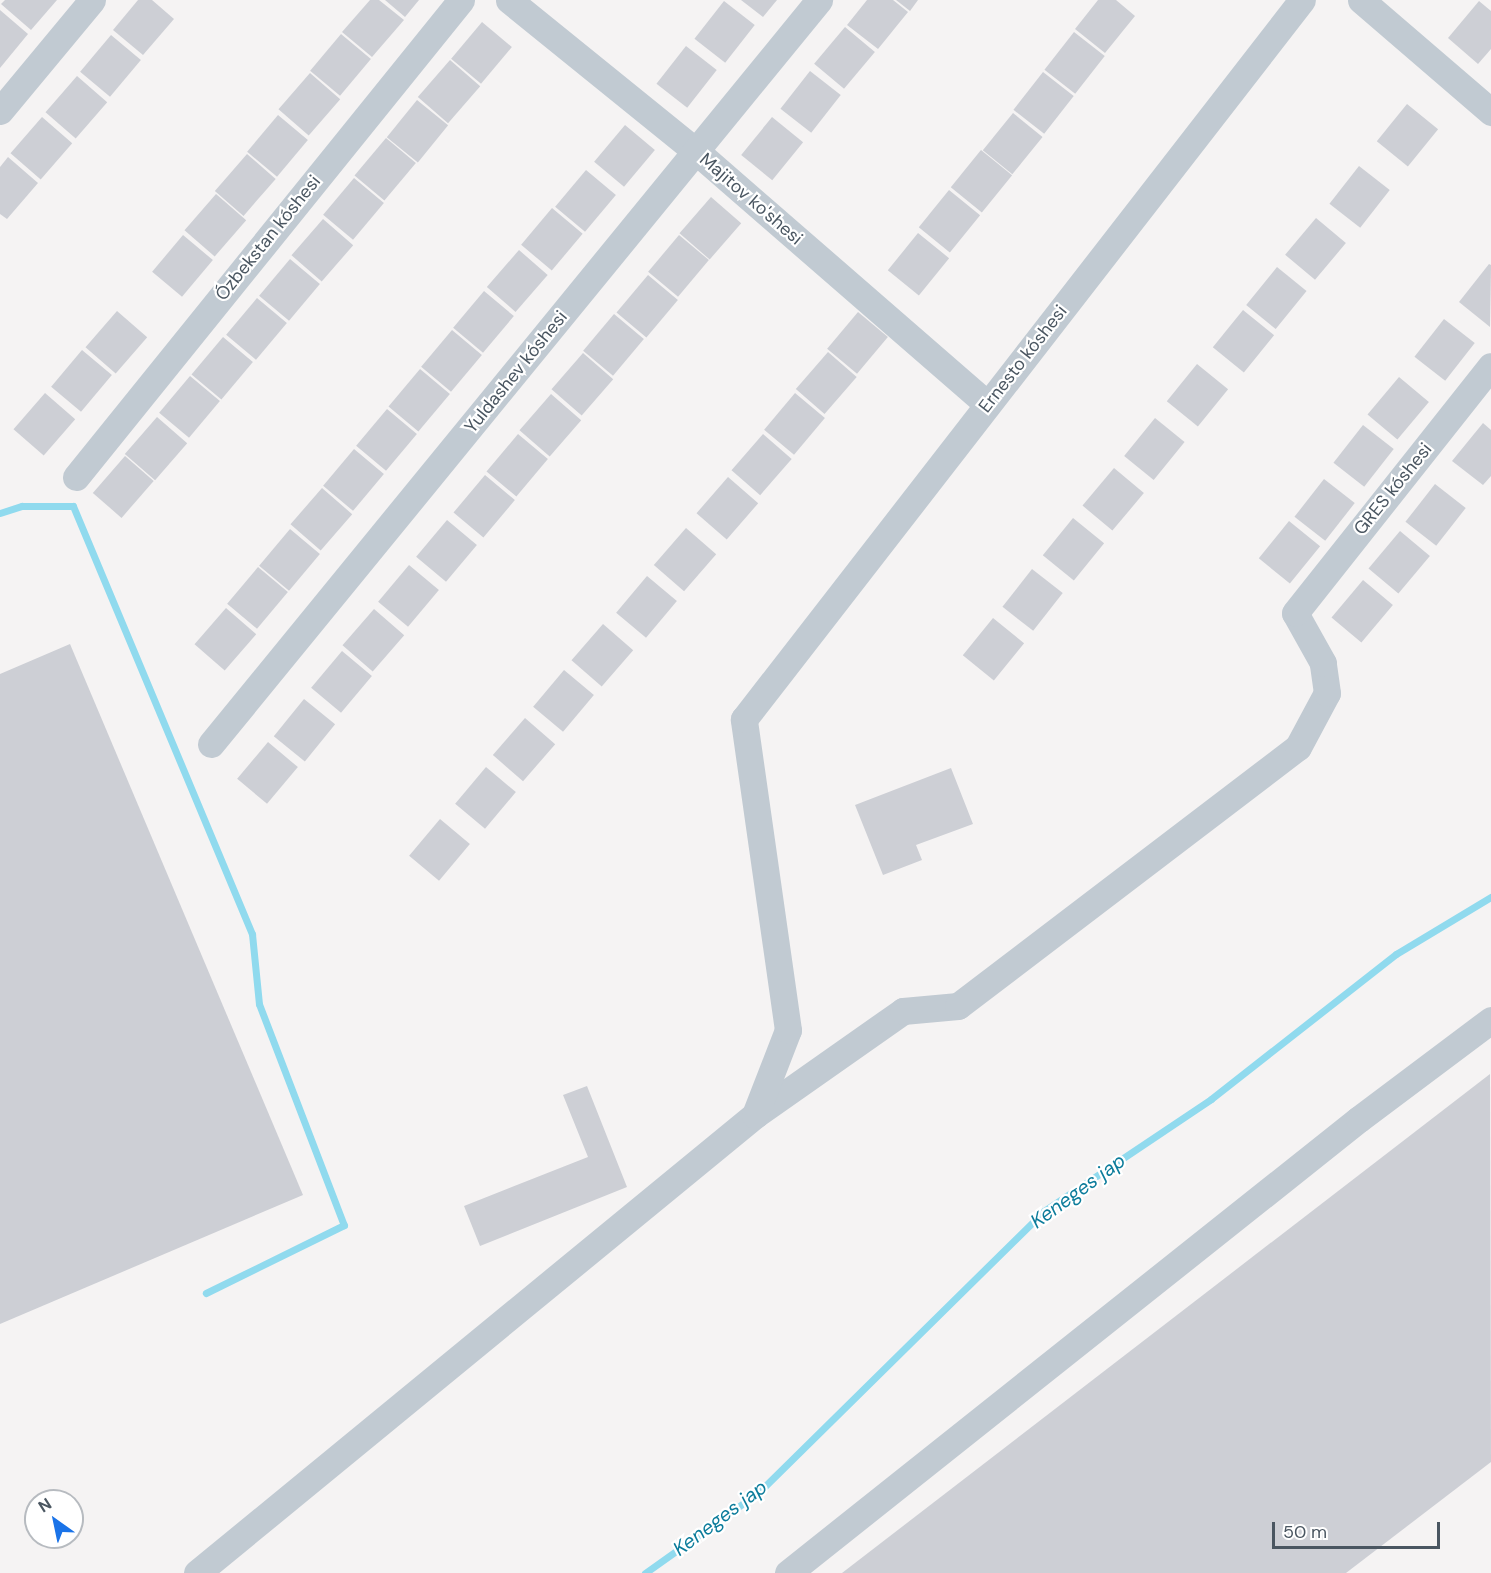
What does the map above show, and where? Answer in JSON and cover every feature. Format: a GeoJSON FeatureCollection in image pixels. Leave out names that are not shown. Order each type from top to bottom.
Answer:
{"type":"FeatureCollection","features":[{"type":"Feature","properties":{"kind":"street"},"geometry":{"type":"LineString","coordinates":[[0,111],[92,0]]}},
{"type":"Feature","properties":{"kind":"street","name":"Ózbekstan kóshesi"},"geometry":{"type":"LineString","coordinates":[[76,477],[461,0]]}},
{"type":"Feature","properties":{"kind":"street","name":"Majitov ko'shesi"},"geometry":{"type":"LineString","coordinates":[[509,0],[697,152],[987,404]]}},
{"type":"Feature","properties":{"kind":"street","name":"Yuldashev kóshesi"},"geometry":{"type":"LineString","coordinates":[[211,744],[819,0]]}},
{"type":"Feature","properties":{"kind":"street","name":"Ernesto kóshesi"},"geometry":{"type":"LineString","coordinates":[[755,1115],[788,1030],[744,719],[1302,0]]}},
{"type":"Feature","properties":{"kind":"street"},"geometry":{"type":"LineString","coordinates":[[1362,0],[1491,112]]}},
{"type":"Feature","properties":{"kind":"street","name":"GRES kóshesi"},"geometry":{"type":"LineString","coordinates":[[755,1115],[903,1011],[958,1006],[1298,747],[1327,693],[1323,663],[1295,613],[1491,366]]}},
{"type":"Feature","properties":{"kind":"street"},"geometry":{"type":"LineString","coordinates":[[788,1573],[1359,1119],[1491,1020]]}},
{"type":"Feature","properties":{"kind":"street"},"geometry":{"type":"LineString","coordinates":[[197,1573],[755,1115]]}},
{"type":"Feature","properties":{"kind":"building"},"geometry":{"type":"Polygon","coordinates":[[[5,0],[57,0],[31,30],[1,4],[5,0]]]}},
{"type":"Feature","properties":{"kind":"building"},"geometry":{"type":"Polygon","coordinates":[[[138,0],[152,0],[174,19],[143,55],[113,30],[138,0]]]}},
{"type":"Feature","properties":{"kind":"building"},"geometry":{"type":"Polygon","coordinates":[[[370,0],[379,0],[404,20],[372,57],[342,32],[370,0]]]}},
{"type":"Feature","properties":{"kind":"building"},"geometry":{"type":"Polygon","coordinates":[[[385,0],[419,0],[405,17],[385,0]]]}},
{"type":"Feature","properties":{"kind":"building"},"geometry":{"type":"Polygon","coordinates":[[[741,0],[777,0],[763,17],[741,0]]]}},
{"type":"Feature","properties":{"kind":"building"},"geometry":{"type":"Polygon","coordinates":[[[867,0],[893,0],[908,12],[878,49],[847,25],[867,0]]]}},
{"type":"Feature","properties":{"kind":"building"},"geometry":{"type":"Polygon","coordinates":[[[896,0],[918,0],[910,11],[896,0]]]}},
{"type":"Feature","properties":{"kind":"building"},"geometry":{"type":"Polygon","coordinates":[[[1098,0],[1116,0],[1135,16],[1105,53],[1075,29],[1098,0]]]}},
{"type":"Feature","properties":{"kind":"building"},"geometry":{"type":"Polygon","coordinates":[[[724,1],[755,25],[725,63],[694,39],[724,1]]]}},
{"type":"Feature","properties":{"kind":"building"},"geometry":{"type":"Polygon","coordinates":[[[1479,1],[1491,11],[1491,49],[1478,64],[1448,38],[1479,1]]]}},
{"type":"Feature","properties":{"kind":"building"},"geometry":{"type":"Polygon","coordinates":[[[0,10],[28,34],[0,68],[0,10]]]}},
{"type":"Feature","properties":{"kind":"building"},"geometry":{"type":"Polygon","coordinates":[[[482,22],[512,47],[481,84],[451,59],[482,22]]]}},
{"type":"Feature","properties":{"kind":"building"},"geometry":{"type":"Polygon","coordinates":[[[845,27],[875,52],[844,89],[814,64],[845,27]]]}},
{"type":"Feature","properties":{"kind":"building"},"geometry":{"type":"Polygon","coordinates":[[[1074,32],[1105,56],[1075,94],[1044,70],[1074,32]]]}},
{"type":"Feature","properties":{"kind":"building"},"geometry":{"type":"Polygon","coordinates":[[[341,34],[371,59],[340,96],[310,71],[341,34]]]}},
{"type":"Feature","properties":{"kind":"building"},"geometry":{"type":"Polygon","coordinates":[[[111,35],[141,60],[110,97],[80,72],[111,35]]]}},
{"type":"Feature","properties":{"kind":"building"},"geometry":{"type":"Polygon","coordinates":[[[686,46],[717,70],[687,108],[656,84],[686,46]]]}},
{"type":"Feature","properties":{"kind":"building"},"geometry":{"type":"Polygon","coordinates":[[[450,60],[480,86],[448,123],[418,97],[450,60]]]}},
{"type":"Feature","properties":{"kind":"building"},"geometry":{"type":"Polygon","coordinates":[[[810,71],[841,95],[811,133],[780,109],[810,71]]]}},
{"type":"Feature","properties":{"kind":"building"},"geometry":{"type":"Polygon","coordinates":[[[1043,72],[1074,96],[1044,134],[1013,110],[1043,72]]]}},
{"type":"Feature","properties":{"kind":"building"},"geometry":{"type":"Polygon","coordinates":[[[310,73],[340,99],[309,135],[279,109],[310,73]]]}},
{"type":"Feature","properties":{"kind":"building"},"geometry":{"type":"Polygon","coordinates":[[[77,76],[107,102],[76,138],[46,112],[77,76]]]}},
{"type":"Feature","properties":{"kind":"building"},"geometry":{"type":"Polygon","coordinates":[[[417,100],[448,125],[418,162],[387,137],[417,100]]]}},
{"type":"Feature","properties":{"kind":"building"},"geometry":{"type":"Polygon","coordinates":[[[1407,104],[1438,129],[1408,166],[1377,141],[1407,104]]]}},
{"type":"Feature","properties":{"kind":"building"},"geometry":{"type":"Polygon","coordinates":[[[1013,113],[1043,137],[1012,174],[983,150],[1013,113]]]}},
{"type":"Feature","properties":{"kind":"building"},"geometry":{"type":"Polygon","coordinates":[[[278,115],[308,140],[277,177],[247,152],[278,115]]]}},
{"type":"Feature","properties":{"kind":"building"},"geometry":{"type":"Polygon","coordinates":[[[42,117],[72,143],[41,179],[11,153],[42,117]]]}},
{"type":"Feature","properties":{"kind":"building"},"geometry":{"type":"Polygon","coordinates":[[[772,117],[803,142],[772,180],[741,155],[772,117]]]}},
{"type":"Feature","properties":{"kind":"building"},"geometry":{"type":"Polygon","coordinates":[[[625,125],[655,150],[624,187],[594,162],[625,125]]]}},
{"type":"Feature","properties":{"kind":"building"},"geometry":{"type":"Polygon","coordinates":[[[386,138],[416,163],[384,201],[355,176],[386,138]]]}},
{"type":"Feature","properties":{"kind":"building"},"geometry":{"type":"Polygon","coordinates":[[[981,150],[1012,175],[982,212],[951,187],[981,150]]]}},
{"type":"Feature","properties":{"kind":"building"},"geometry":{"type":"Polygon","coordinates":[[[247,154],[276,179],[244,216],[215,191],[247,154]]]}},
{"type":"Feature","properties":{"kind":"building"},"geometry":{"type":"Polygon","coordinates":[[[8,157],[38,183],[7,219],[0,214],[0,167],[8,157]]]}},
{"type":"Feature","properties":{"kind":"building"},"geometry":{"type":"Polygon","coordinates":[[[1359,166],[1390,190],[1360,228],[1329,204],[1359,166]]]}},
{"type":"Feature","properties":{"kind":"building"},"geometry":{"type":"Polygon","coordinates":[[[586,170],[616,195],[585,232],[555,207],[586,170]]]}},
{"type":"Feature","properties":{"kind":"building"},"geometry":{"type":"Polygon","coordinates":[[[354,178],[384,203],[353,240],[323,215],[354,178]]]}},
{"type":"Feature","properties":{"kind":"building"},"geometry":{"type":"Polygon","coordinates":[[[949,190],[980,215],[950,252],[919,227],[949,190]]]}},
{"type":"Feature","properties":{"kind":"building"},"geometry":{"type":"Polygon","coordinates":[[[216,194],[246,220],[215,256],[185,230],[216,194]]]}},
{"type":"Feature","properties":{"kind":"building"},"geometry":{"type":"Polygon","coordinates":[[[711,197],[741,223],[710,259],[680,233],[711,197]]]}},
{"type":"Feature","properties":{"kind":"building"},"geometry":{"type":"Polygon","coordinates":[[[552,208],[583,234],[552,270],[521,245],[552,208]]]}},
{"type":"Feature","properties":{"kind":"building"},"geometry":{"type":"Polygon","coordinates":[[[1316,218],[1346,243],[1315,280],[1285,255],[1316,218]]]}},
{"type":"Feature","properties":{"kind":"building"},"geometry":{"type":"Polygon","coordinates":[[[323,219],[353,245],[322,281],[292,255],[323,219]]]}},
{"type":"Feature","properties":{"kind":"building"},"geometry":{"type":"Polygon","coordinates":[[[918,233],[949,258],[919,295],[888,270],[918,233]]]}},
{"type":"Feature","properties":{"kind":"building"},"geometry":{"type":"Polygon","coordinates":[[[183,235],[213,260],[182,297],[152,272],[183,235]]]}},
{"type":"Feature","properties":{"kind":"building"},"geometry":{"type":"Polygon","coordinates":[[[679,235],[709,260],[678,297],[648,272],[679,235]]]}},
{"type":"Feature","properties":{"kind":"building"},"geometry":{"type":"Polygon","coordinates":[[[519,250],[548,275],[516,312],[487,287],[519,250]]]}},
{"type":"Feature","properties":{"kind":"building"},"geometry":{"type":"Polygon","coordinates":[[[290,259],[320,284],[289,321],[259,296],[290,259]]]}},
{"type":"Feature","properties":{"kind":"building"},"geometry":{"type":"Polygon","coordinates":[[[1489,264],[1491,265],[1490,327],[1459,302],[1489,264]]]}},
{"type":"Feature","properties":{"kind":"building"},"geometry":{"type":"Polygon","coordinates":[[[1277,267],[1307,291],[1276,329],[1246,305],[1277,267]]]}},
{"type":"Feature","properties":{"kind":"building"},"geometry":{"type":"Polygon","coordinates":[[[648,275],[678,300],[646,338],[617,313],[648,275]]]}},
{"type":"Feature","properties":{"kind":"building"},"geometry":{"type":"Polygon","coordinates":[[[484,291],[514,316],[483,353],[453,328],[484,291]]]}},
{"type":"Feature","properties":{"kind":"building"},"geometry":{"type":"Polygon","coordinates":[[[257,298],[287,323],[256,360],[226,335],[257,298]]]}},
{"type":"Feature","properties":{"kind":"building"},"geometry":{"type":"Polygon","coordinates":[[[1243,310],[1274,335],[1244,372],[1213,347],[1243,310]]]}},
{"type":"Feature","properties":{"kind":"building"},"geometry":{"type":"Polygon","coordinates":[[[117,311],[147,337],[116,373],[86,347],[117,311]]]}},
{"type":"Feature","properties":{"kind":"building"},"geometry":{"type":"Polygon","coordinates":[[[858,312],[888,337],[857,374],[827,349],[858,312]]]}},
{"type":"Feature","properties":{"kind":"building"},"geometry":{"type":"Polygon","coordinates":[[[614,314],[644,339],[613,376],[583,351],[614,314]]]}},
{"type":"Feature","properties":{"kind":"building"},"geometry":{"type":"Polygon","coordinates":[[[1444,319],[1475,343],[1445,381],[1414,357],[1444,319]]]}},
{"type":"Feature","properties":{"kind":"building"},"geometry":{"type":"Polygon","coordinates":[[[452,330],[482,355],[451,392],[421,367],[452,330]]]}},
{"type":"Feature","properties":{"kind":"building"},"geometry":{"type":"Polygon","coordinates":[[[223,337],[253,362],[221,400],[192,375],[223,337]]]}},
{"type":"Feature","properties":{"kind":"building"},"geometry":{"type":"Polygon","coordinates":[[[82,350],[112,375],[81,412],[51,387],[82,350]]]}},
{"type":"Feature","properties":{"kind":"building"},"geometry":{"type":"Polygon","coordinates":[[[828,352],[857,377],[825,414],[796,389],[828,352]]]}},
{"type":"Feature","properties":{"kind":"building"},"geometry":{"type":"Polygon","coordinates":[[[583,353],[613,379],[582,415],[552,389],[583,353]]]}},
{"type":"Feature","properties":{"kind":"building"},"geometry":{"type":"Polygon","coordinates":[[[1197,364],[1228,389],[1198,426],[1167,401],[1197,364]]]}},
{"type":"Feature","properties":{"kind":"building"},"geometry":{"type":"Polygon","coordinates":[[[420,369],[450,394],[418,432],[389,407],[420,369]]]}},
{"type":"Feature","properties":{"kind":"building"},"geometry":{"type":"Polygon","coordinates":[[[190,376],[220,401],[189,438],[159,413],[190,376]]]}},
{"type":"Feature","properties":{"kind":"building"},"geometry":{"type":"Polygon","coordinates":[[[1399,377],[1429,402],[1397,440],[1368,415],[1399,377]]]}},
{"type":"Feature","properties":{"kind":"building"},"geometry":{"type":"Polygon","coordinates":[[[45,393],[75,419],[44,455],[14,429],[45,393]]]}},
{"type":"Feature","properties":{"kind":"building"},"geometry":{"type":"Polygon","coordinates":[[[795,393],[825,418],[794,455],[764,430],[795,393]]]}},
{"type":"Feature","properties":{"kind":"building"},"geometry":{"type":"Polygon","coordinates":[[[551,394],[581,420],[550,456],[520,430],[551,394]]]}},
{"type":"Feature","properties":{"kind":"building"},"geometry":{"type":"Polygon","coordinates":[[[387,409],[417,434],[386,471],[356,446],[387,409]]]}},
{"type":"Feature","properties":{"kind":"building"},"geometry":{"type":"Polygon","coordinates":[[[157,417],[187,443],[155,480],[125,454],[157,417]]]}},
{"type":"Feature","properties":{"kind":"building"},"geometry":{"type":"Polygon","coordinates":[[[1155,418],[1185,442],[1154,480],[1124,456],[1155,418]]]}},
{"type":"Feature","properties":{"kind":"building"},"geometry":{"type":"Polygon","coordinates":[[[1483,423],[1491,430],[1491,476],[1483,485],[1452,461],[1483,423]]]}},
{"type":"Feature","properties":{"kind":"building"},"geometry":{"type":"Polygon","coordinates":[[[1363,425],[1394,449],[1364,487],[1333,463],[1363,425]]]}},
{"type":"Feature","properties":{"kind":"building"},"geometry":{"type":"Polygon","coordinates":[[[518,434],[548,459],[516,497],[487,472],[518,434]]]}},
{"type":"Feature","properties":{"kind":"building"},"geometry":{"type":"Polygon","coordinates":[[[763,434],[792,459],[760,495],[732,470],[763,434]]]}},
{"type":"Feature","properties":{"kind":"building"},"geometry":{"type":"Polygon","coordinates":[[[354,449],[384,474],[353,511],[323,486],[354,449]]]}},
{"type":"Feature","properties":{"kind":"building"},"geometry":{"type":"Polygon","coordinates":[[[125,456],[154,481],[122,518],[93,493],[125,456]]]}},
{"type":"Feature","properties":{"kind":"building"},"geometry":{"type":"Polygon","coordinates":[[[1114,468],[1144,493],[1112,531],[1083,506],[1114,468]]]}},
{"type":"Feature","properties":{"kind":"building"},"geometry":{"type":"Polygon","coordinates":[[[485,475],[515,500],[483,538],[454,513],[485,475]]]}},
{"type":"Feature","properties":{"kind":"building"},"geometry":{"type":"Polygon","coordinates":[[[728,477],[758,503],[727,539],[697,513],[728,477]]]}},
{"type":"Feature","properties":{"kind":"building"},"geometry":{"type":"Polygon","coordinates":[[[1324,479],[1355,503],[1325,541],[1294,517],[1324,479]]]}},
{"type":"Feature","properties":{"kind":"building"},"geometry":{"type":"Polygon","coordinates":[[[1435,484],[1466,508],[1436,546],[1405,522],[1435,484]]]}},
{"type":"Feature","properties":{"kind":"building"},"geometry":{"type":"Polygon","coordinates":[[[322,488],[352,514],[321,550],[291,524],[322,488]]]}},
{"type":"Feature","properties":{"kind":"building"},"geometry":{"type":"Polygon","coordinates":[[[1073,518],[1104,543],[1074,580],[1043,555],[1073,518]]]}},
{"type":"Feature","properties":{"kind":"building"},"geometry":{"type":"Polygon","coordinates":[[[447,520],[477,545],[446,582],[416,557],[447,520]]]}},
{"type":"Feature","properties":{"kind":"building"},"geometry":{"type":"Polygon","coordinates":[[[1289,521],[1320,546],[1290,583],[1259,558],[1289,521]]]}},
{"type":"Feature","properties":{"kind":"building"},"geometry":{"type":"Polygon","coordinates":[[[686,528],[716,554],[684,591],[654,565],[686,528]]]}},
{"type":"Feature","properties":{"kind":"building"},"geometry":{"type":"Polygon","coordinates":[[[290,529],[320,554],[289,591],[259,566],[290,529]]]}},
{"type":"Feature","properties":{"kind":"building"},"geometry":{"type":"Polygon","coordinates":[[[1400,531],[1430,556],[1398,594],[1369,569],[1400,531]]]}},
{"type":"Feature","properties":{"kind":"building"},"geometry":{"type":"Polygon","coordinates":[[[409,565],[439,590],[408,627],[378,602],[409,565]]]}},
{"type":"Feature","properties":{"kind":"building"},"geometry":{"type":"Polygon","coordinates":[[[258,567],[288,592],[257,629],[227,604],[258,567]]]}},
{"type":"Feature","properties":{"kind":"building"},"geometry":{"type":"Polygon","coordinates":[[[1032,569],[1063,593],[1033,631],[1002,607],[1032,569]]]}},
{"type":"Feature","properties":{"kind":"building"},"geometry":{"type":"Polygon","coordinates":[[[647,576],[677,601],[646,638],[616,613],[647,576]]]}},
{"type":"Feature","properties":{"kind":"building"},"geometry":{"type":"Polygon","coordinates":[[[1363,580],[1393,605],[1361,643],[1332,618],[1363,580]]]}},
{"type":"Feature","properties":{"kind":"building"},"geometry":{"type":"Polygon","coordinates":[[[226,608],[256,634],[225,670],[195,644],[226,608]]]}},
{"type":"Feature","properties":{"kind":"building"},"geometry":{"type":"Polygon","coordinates":[[[374,609],[404,635],[373,671],[343,645],[374,609]]]}},
{"type":"Feature","properties":{"kind":"building"},"geometry":{"type":"Polygon","coordinates":[[[993,618],[1024,643],[994,680],[963,655],[993,618]]]}},
{"type":"Feature","properties":{"kind":"building"},"geometry":{"type":"Polygon","coordinates":[[[603,624],[633,650],[602,686],[572,660],[603,624]]]}},
{"type":"Feature","properties":{"kind":"building"},"geometry":{"type":"Polygon","coordinates":[[[70,644],[303,1195],[0,1324],[0,674],[70,644]]]}},
{"type":"Feature","properties":{"kind":"building"},"geometry":{"type":"Polygon","coordinates":[[[342,651],[372,676],[341,713],[311,688],[342,651]]]}},
{"type":"Feature","properties":{"kind":"building"},"geometry":{"type":"Polygon","coordinates":[[[564,670],[594,695],[563,732],[533,707],[564,670]]]}},
{"type":"Feature","properties":{"kind":"building"},"geometry":{"type":"Polygon","coordinates":[[[304,699],[335,724],[305,761],[274,736],[304,699]]]}},
{"type":"Feature","properties":{"kind":"building"},"geometry":{"type":"Polygon","coordinates":[[[525,718],[555,744],[523,781],[493,755],[525,718]]]}},
{"type":"Feature","properties":{"kind":"building"},"geometry":{"type":"Polygon","coordinates":[[[268,742],[298,767],[267,804],[237,779],[268,742]]]}},
{"type":"Feature","properties":{"kind":"building"},"geometry":{"type":"Polygon","coordinates":[[[486,767],[516,792],[485,829],[455,804],[486,767]]]}},
{"type":"Feature","properties":{"kind":"building"},"geometry":{"type":"Polygon","coordinates":[[[951,768],[973,824],[916,845],[922,860],[883,875],[855,805],[951,768]]]}},
{"type":"Feature","properties":{"kind":"building"},"geometry":{"type":"Polygon","coordinates":[[[440,819],[470,844],[439,881],[409,856],[440,819]]]}},
{"type":"Feature","properties":{"kind":"building"},"geometry":{"type":"Polygon","coordinates":[[[1490,1074],[1491,1462],[1346,1573],[842,1573],[1490,1074]]]}},
{"type":"Feature","properties":{"kind":"building"},"geometry":{"type":"Polygon","coordinates":[[[587,1086],[627,1187],[480,1246],[464,1206],[588,1157],[563,1095],[587,1086]]]}},
{"type":"Feature","properties":{"kind":"waterway"},"geometry":{"type":"LineString","coordinates":[[0,513],[22,506],[73,506],[252,934],[259,1004],[344,1225],[206,1293]]}},
{"type":"Feature","properties":{"kind":"waterway","name":"Keneges jap"},"geometry":{"type":"LineString","coordinates":[[645,1573],[759,1492],[1044,1211],[1211,1099],[1396,954],[1491,897]]}}]}
